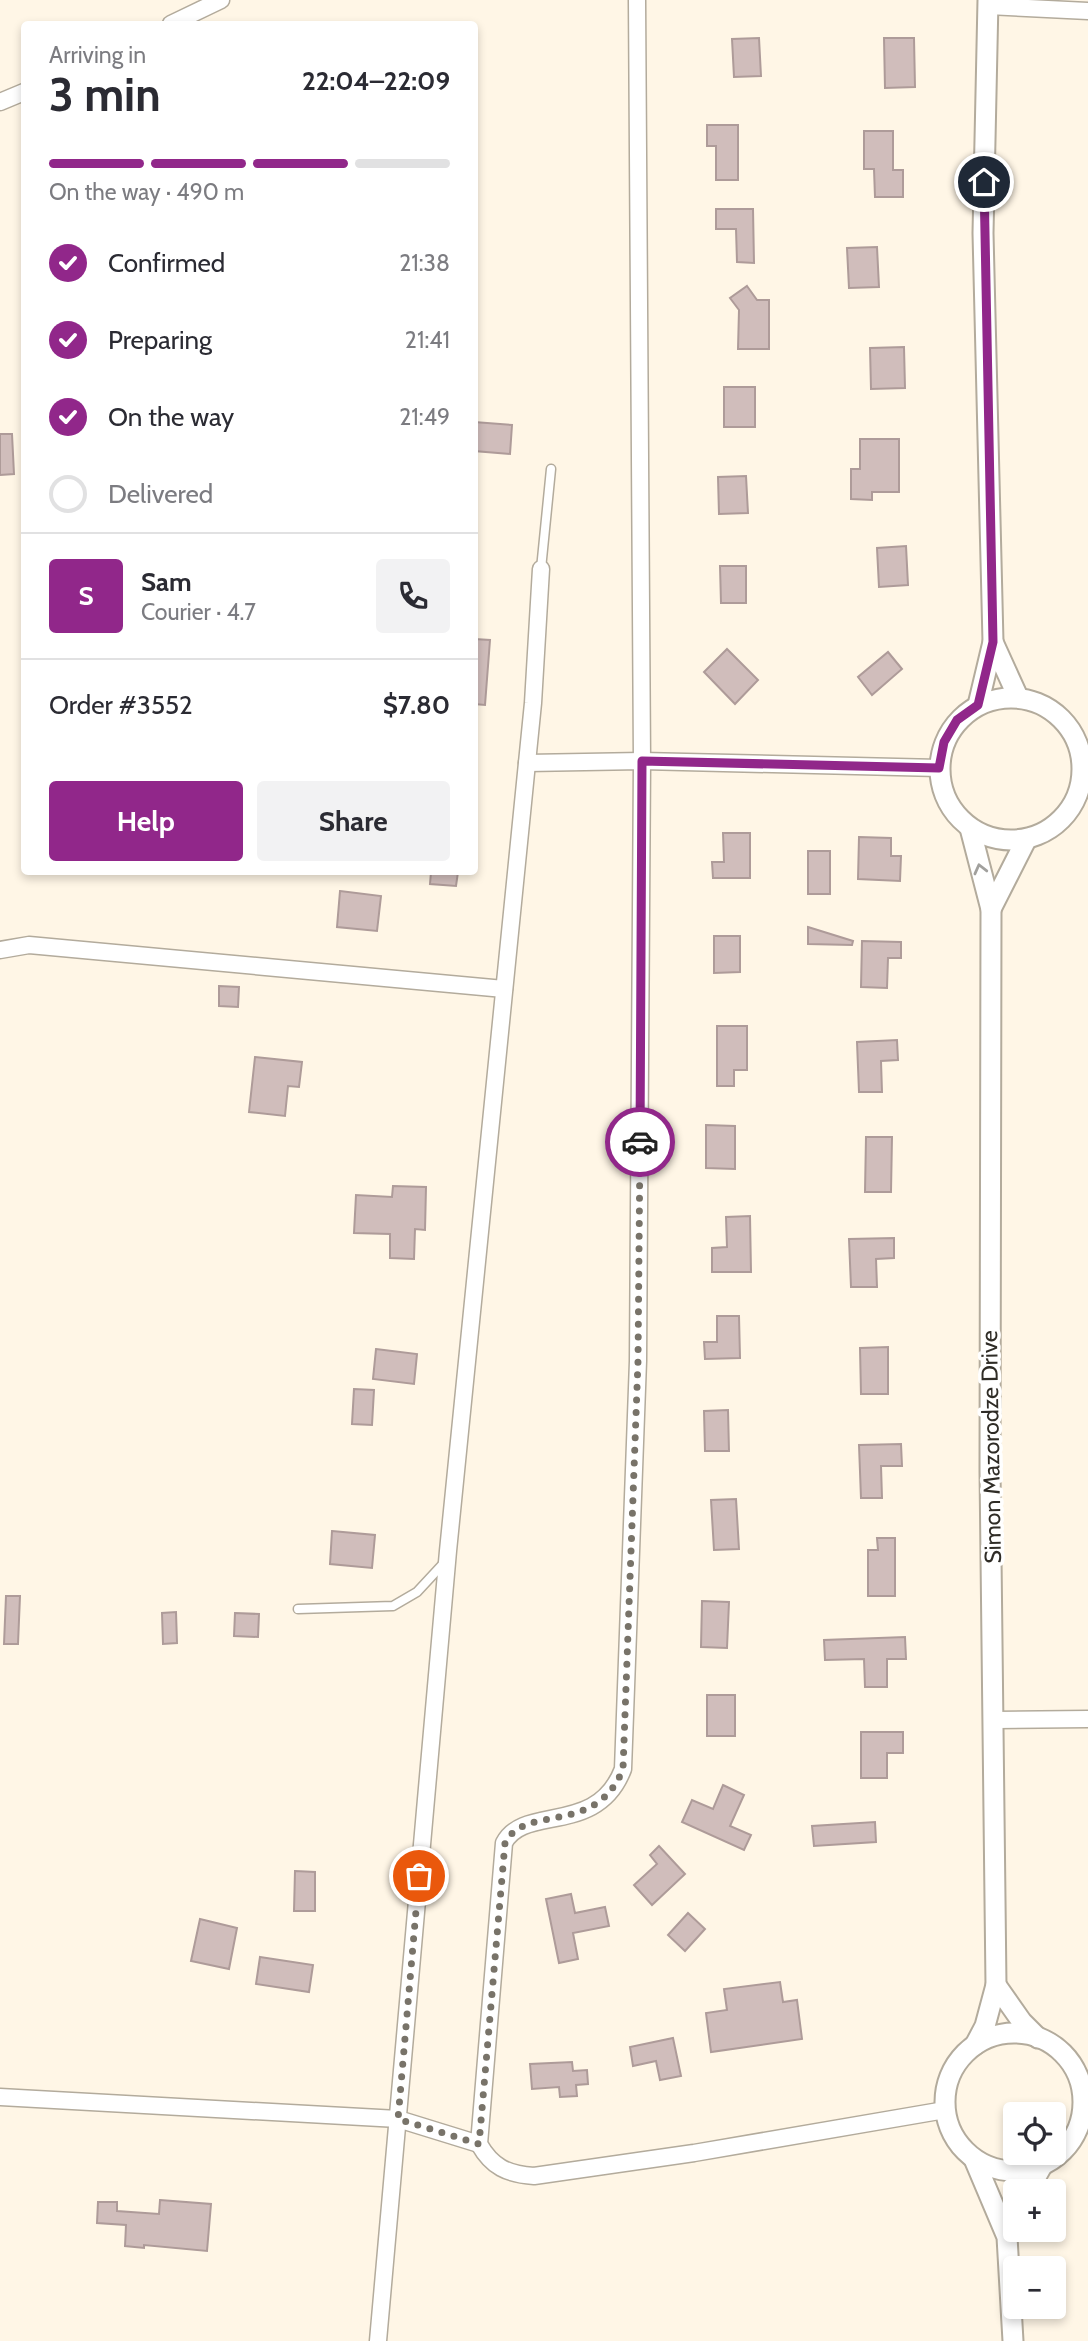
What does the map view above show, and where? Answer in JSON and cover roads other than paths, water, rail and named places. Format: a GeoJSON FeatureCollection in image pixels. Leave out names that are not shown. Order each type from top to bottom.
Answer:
{"type":"FeatureCollection","features":[{"type":"Feature","properties":{"kind":"street"},"geometry":{"type":"LineString","coordinates":[[177,21],[220,0]]}},
{"type":"Feature","properties":{"kind":"street"},"geometry":{"type":"LineString","coordinates":[[637,0],[642,761],[638,1361],[623,1769],[617,1785],[602,1802],[584,1812],[516,1828],[505,1843],[479,2144],[488,2159],[497,2166],[513,2175],[534,2176],[694,2153],[945,2110],[950,2129],[960,2146],[974,2159],[996,2169],[1019,2171],[1042,2166],[1059,2155],[1072,2139],[1085,2100],[1070,2063],[1056,2048],[1038,2038],[1015,2014],[996,1985]]}},
{"type":"Feature","properties":{"kind":"street"},"geometry":{"type":"LineString","coordinates":[[978,705],[993,642],[983,233],[988,3],[1088,11]]}},
{"type":"Feature","properties":{"kind":"street"},"geometry":{"type":"LineString","coordinates":[[0,102],[21,93]]}},
{"type":"Feature","properties":{"kind":"street"},"geometry":{"type":"LineString","coordinates":[[379,2341],[448,1551],[527,763],[541,569]]}},
{"type":"Feature","properties":{"kind":"street"},"geometry":{"type":"LineString","coordinates":[[993,642],[1018,697]]}},
{"type":"Feature","properties":{"kind":"street","name":"Simon Mazorodze Drive"},"geometry":{"type":"LineString","coordinates":[[1018,697],[1037,702],[1060,718],[1077,742],[1085,761],[1080,787],[1069,811],[1050,829],[1026,839],[1006,841],[987,837],[970,828],[947,802],[939,768],[944,742],[957,720],[978,705],[998,698],[1018,697]]}},
{"type":"Feature","properties":{"kind":"street"},"geometry":{"type":"LineString","coordinates":[[527,763],[642,761],[939,768]]}},
{"type":"Feature","properties":{"kind":"street","name":"Simon Mazorodze Drive"},"geometry":{"type":"LineString","coordinates":[[945,2110],[951,2073],[975,2045],[985,2026],[996,1985],[996,1720],[990,1457],[991,909],[970,828]]}},
{"type":"Feature","properties":{"kind":"street","name":"Simon Mazorodze Drive"},"geometry":{"type":"LineString","coordinates":[[991,909],[1026,839]]}},
{"type":"Feature","properties":{"kind":"street"},"geometry":{"type":"LineString","coordinates":[[0,950],[29,946],[504,989]]}},
{"type":"Feature","properties":{"kind":"street"},"geometry":{"type":"LineString","coordinates":[[996,1720],[1088,1719]]}},
{"type":"Feature","properties":{"kind":"street"},"geometry":{"type":"LineString","coordinates":[[975,2045],[995,2036],[1017,2034],[1038,2038]]}},
{"type":"Feature","properties":{"kind":"street"},"geometry":{"type":"LineString","coordinates":[[0,2097],[398,2119],[479,2144]]}},
{"type":"Feature","properties":{"kind":"street"},"geometry":{"type":"LineString","coordinates":[[974,2159],[1003,2228]]}},
{"type":"Feature","properties":{"kind":"street"},"geometry":{"type":"LineString","coordinates":[[1035,2179],[1042,2166]]}},
{"type":"Feature","properties":{"kind":"street"},"geometry":{"type":"LineString","coordinates":[[1007,2242],[1013,2341]]}},
{"type":"Feature","properties":{"kind":"lane"},"geometry":{"type":"LineString","coordinates":[[541,569],[551,469]]}},
{"type":"Feature","properties":{"kind":"lane"},"geometry":{"type":"LineString","coordinates":[[298,1609],[393,1606],[425,1585],[441,1569],[448,1551]]}}]}
